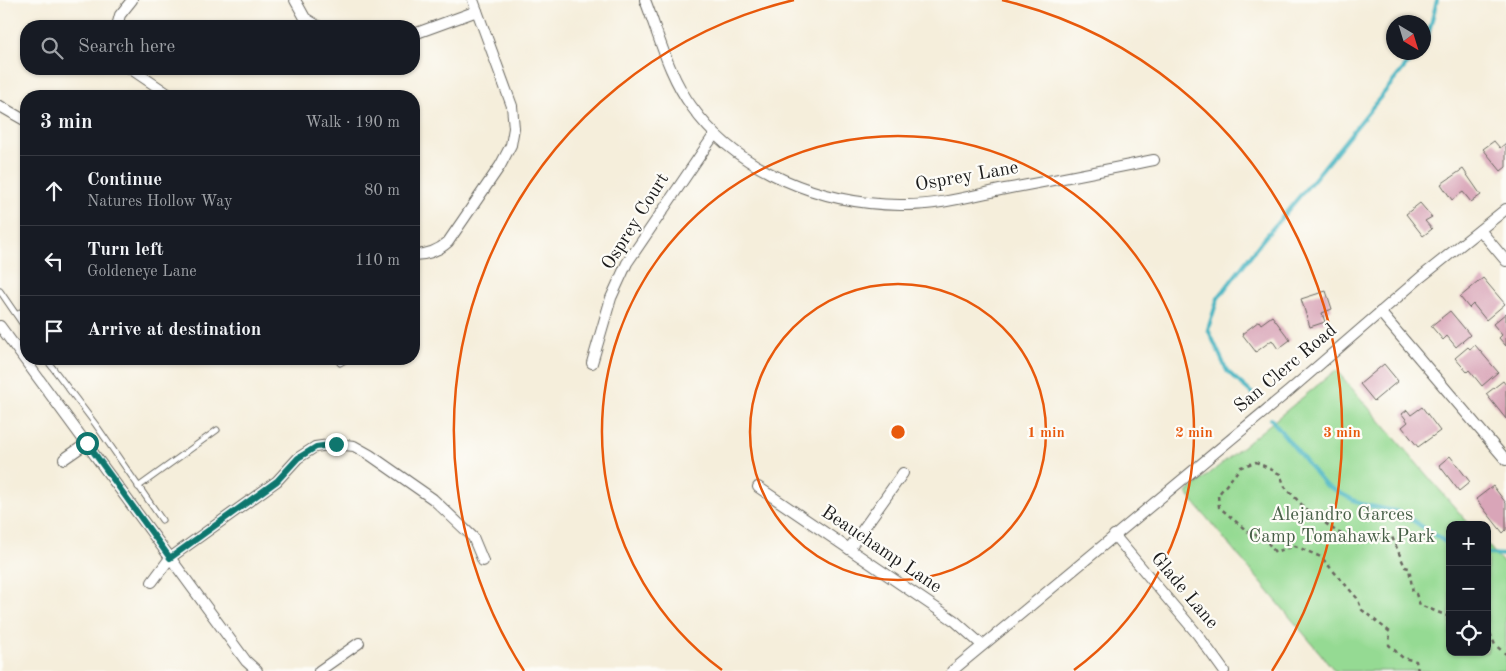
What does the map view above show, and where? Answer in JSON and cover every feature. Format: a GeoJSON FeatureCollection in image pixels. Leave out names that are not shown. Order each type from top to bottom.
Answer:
{"type":"FeatureCollection","features":[{"type":"Feature","properties":{"kind":"street"},"geometry":{"type":"LineString","coordinates":[[119,20],[120,15],[132,0]]}},
{"type":"Feature","properties":{"kind":"street"},"geometry":{"type":"LineString","coordinates":[[295,0],[305,18],[308,20]]}},
{"type":"Feature","properties":{"kind":"street"},"geometry":{"type":"LineString","coordinates":[[420,255],[430,253],[448,242],[500,166],[511,145],[514,128],[512,106],[473,0]]}},
{"type":"Feature","properties":{"kind":"street","name":"Osprey Lane"},"geometry":{"type":"LineString","coordinates":[[645,0],[672,72],[691,106],[714,135],[742,157],[766,172],[801,186],[846,200],[870,204],[939,203],[1154,160]]}},
{"type":"Feature","properties":{"kind":"street"},"geometry":{"type":"LineString","coordinates":[[420,32],[477,11]]}},
{"type":"Feature","properties":{"kind":"street"},"geometry":{"type":"LineString","coordinates":[[140,75],[161,90]]}},
{"type":"Feature","properties":{"kind":"street"},"geometry":{"type":"LineString","coordinates":[[0,106],[20,118]]}},
{"type":"Feature","properties":{"kind":"street","name":"Osprey Court"},"geometry":{"type":"LineString","coordinates":[[592,363],[611,298],[628,263],[714,135]]}},
{"type":"Feature","properties":{"kind":"street","name":"San Clerc Road"},"geometry":{"type":"LineString","coordinates":[[952,671],[1380,312],[1506,209]]}},
{"type":"Feature","properties":{"kind":"street"},"geometry":{"type":"LineString","coordinates":[[1480,230],[1506,261]]}},
{"type":"Feature","properties":{"kind":"street"},"geometry":{"type":"LineString","coordinates":[[1380,312],[1506,460]]}},
{"type":"Feature","properties":{"kind":"street"},"geometry":{"type":"LineString","coordinates":[[0,326],[20,353]]}},
{"type":"Feature","properties":{"kind":"street"},"geometry":{"type":"LineString","coordinates":[[29,365],[246,661],[257,671]]}},
{"type":"Feature","properties":{"kind":"street"},"geometry":{"type":"LineString","coordinates":[[64,459],[87,443]]}},
{"type":"Feature","properties":{"kind":"street"},"geometry":{"type":"LineString","coordinates":[[152,582],[170,558],[277,481],[298,458],[316,447],[336,444],[354,446],[370,455],[433,499],[473,537],[483,561]]}},
{"type":"Feature","properties":{"kind":"street"},"geometry":{"type":"LineString","coordinates":[[849,549],[903,473]]}},
{"type":"Feature","properties":{"kind":"street","name":"Beauchamp Lane"},"geometry":{"type":"LineString","coordinates":[[758,487],[955,620],[982,645]]}},
{"type":"Feature","properties":{"kind":"street","name":"Glade Lane"},"geometry":{"type":"LineString","coordinates":[[1114,535],[1198,635],[1224,671]]}},
{"type":"Feature","properties":{"kind":"street"},"geometry":{"type":"LineString","coordinates":[[319,671],[359,643]]}},
{"type":"Feature","properties":{"kind":"lane"},"geometry":{"type":"LineString","coordinates":[[0,291],[20,320]]}},
{"type":"Feature","properties":{"kind":"lane"},"geometry":{"type":"LineString","coordinates":[[51,365],[96,425],[162,520]]}},
{"type":"Feature","properties":{"kind":"lane"},"geometry":{"type":"LineString","coordinates":[[138,487],[217,430]]}},
{"type":"Feature","properties":{"kind":"path"},"geometry":{"type":"LineString","coordinates":[[1418,671],[1416,661],[1402,658],[1389,645],[1390,632],[1362,610],[1357,598],[1321,557],[1295,546],[1275,552],[1265,539],[1247,531],[1219,507],[1218,495],[1241,467],[1256,462],[1280,474],[1285,487],[1305,508],[1337,532],[1356,540],[1392,537],[1405,567],[1409,568],[1413,593],[1416,594],[1420,605],[1446,615]]}},
{"type":"Feature","properties":{"kind":"path"},"geometry":{"type":"LineString","coordinates":[[1491,636],[1495,645],[1506,654]]}},
{"type":"Feature","properties":{"kind":"green space","name":"Alejandro Garces Camp Tomahawk Park"},"geometry":{"type":"Polygon","coordinates":[[[1336,370],[1467,521],[1446,521],[1446,656],[1491,656],[1491,549],[1506,566],[1506,671],[1335,671],[1186,493],[1336,370]]]}},
{"type":"Feature","properties":{"kind":"building"},"geometry":{"type":"Polygon","coordinates":[[[1494,141],[1500,148],[1506,143],[1506,167],[1501,171],[1483,149],[1494,141]]]}},
{"type":"Feature","properties":{"kind":"building"},"geometry":{"type":"Polygon","coordinates":[[[1463,169],[1481,195],[1471,202],[1463,192],[1452,200],[1441,184],[1463,169]]]}},
{"type":"Feature","properties":{"kind":"building"},"geometry":{"type":"Polygon","coordinates":[[[1420,203],[1432,217],[1425,221],[1432,229],[1423,236],[1406,214],[1420,203]]]}},
{"type":"Feature","properties":{"kind":"building"},"geometry":{"type":"Polygon","coordinates":[[[1483,278],[1505,304],[1486,320],[1473,304],[1469,308],[1460,297],[1483,278]]]}},
{"type":"Feature","properties":{"kind":"building"},"geometry":{"type":"Polygon","coordinates":[[[1326,291],[1332,309],[1322,313],[1325,322],[1310,327],[1301,299],[1326,291]]]}},
{"type":"Feature","properties":{"kind":"building"},"geometry":{"type":"Polygon","coordinates":[[[1450,311],[1470,335],[1456,347],[1447,336],[1443,340],[1431,326],[1450,311]]]}},
{"type":"Feature","properties":{"kind":"building"},"geometry":{"type":"Polygon","coordinates":[[[1506,313],[1506,346],[1499,338],[1502,335],[1493,324],[1506,313]]]}},
{"type":"Feature","properties":{"kind":"building"},"geometry":{"type":"Polygon","coordinates":[[[1272,316],[1290,340],[1278,349],[1272,340],[1256,352],[1242,334],[1259,321],[1261,324],[1272,316]]]}},
{"type":"Feature","properties":{"kind":"building"},"geometry":{"type":"Polygon","coordinates":[[[1475,345],[1498,372],[1482,386],[1469,370],[1467,372],[1455,358],[1468,347],[1470,349],[1475,345]]]}},
{"type":"Feature","properties":{"kind":"building"},"geometry":{"type":"Polygon","coordinates":[[[1384,364],[1398,381],[1374,401],[1360,384],[1384,364]]]}},
{"type":"Feature","properties":{"kind":"building"},"geometry":{"type":"Polygon","coordinates":[[[1503,381],[1506,385],[1506,419],[1486,394],[1503,381]]]}},
{"type":"Feature","properties":{"kind":"building"},"geometry":{"type":"Polygon","coordinates":[[[1422,407],[1440,431],[1418,447],[1402,427],[1408,422],[1402,414],[1407,410],[1411,415],[1422,407]]]}},
{"type":"Feature","properties":{"kind":"building"},"geometry":{"type":"Polygon","coordinates":[[[1450,456],[1470,482],[1459,491],[1439,465],[1450,456]]]}},
{"type":"Feature","properties":{"kind":"building"},"geometry":{"type":"Polygon","coordinates":[[[1493,486],[1506,503],[1506,530],[1503,533],[1476,499],[1493,486]]]}},
{"type":"Feature","properties":{"kind":"waterway"},"geometry":{"type":"LineString","coordinates":[[1431,24],[1437,0]]}},
{"type":"Feature","properties":{"kind":"waterway"},"geometry":{"type":"LineString","coordinates":[[1256,397],[1227,371],[1208,329],[1218,298],[1261,242],[1411,60]]}},
{"type":"Feature","properties":{"kind":"waterway"},"geometry":{"type":"LineString","coordinates":[[1271,419],[1325,485],[1361,504],[1400,512],[1446,542]]}},
{"type":"Feature","properties":{"kind":"waterway"},"geometry":{"type":"LineString","coordinates":[[1491,554],[1506,555]]}},
{"type":"Feature","properties":{"kind":"route"},"geometry":{"type":"LineString","coordinates":[[87,443],[170,558],[277,481],[298,458],[316,447],[336,444]]}}]}
